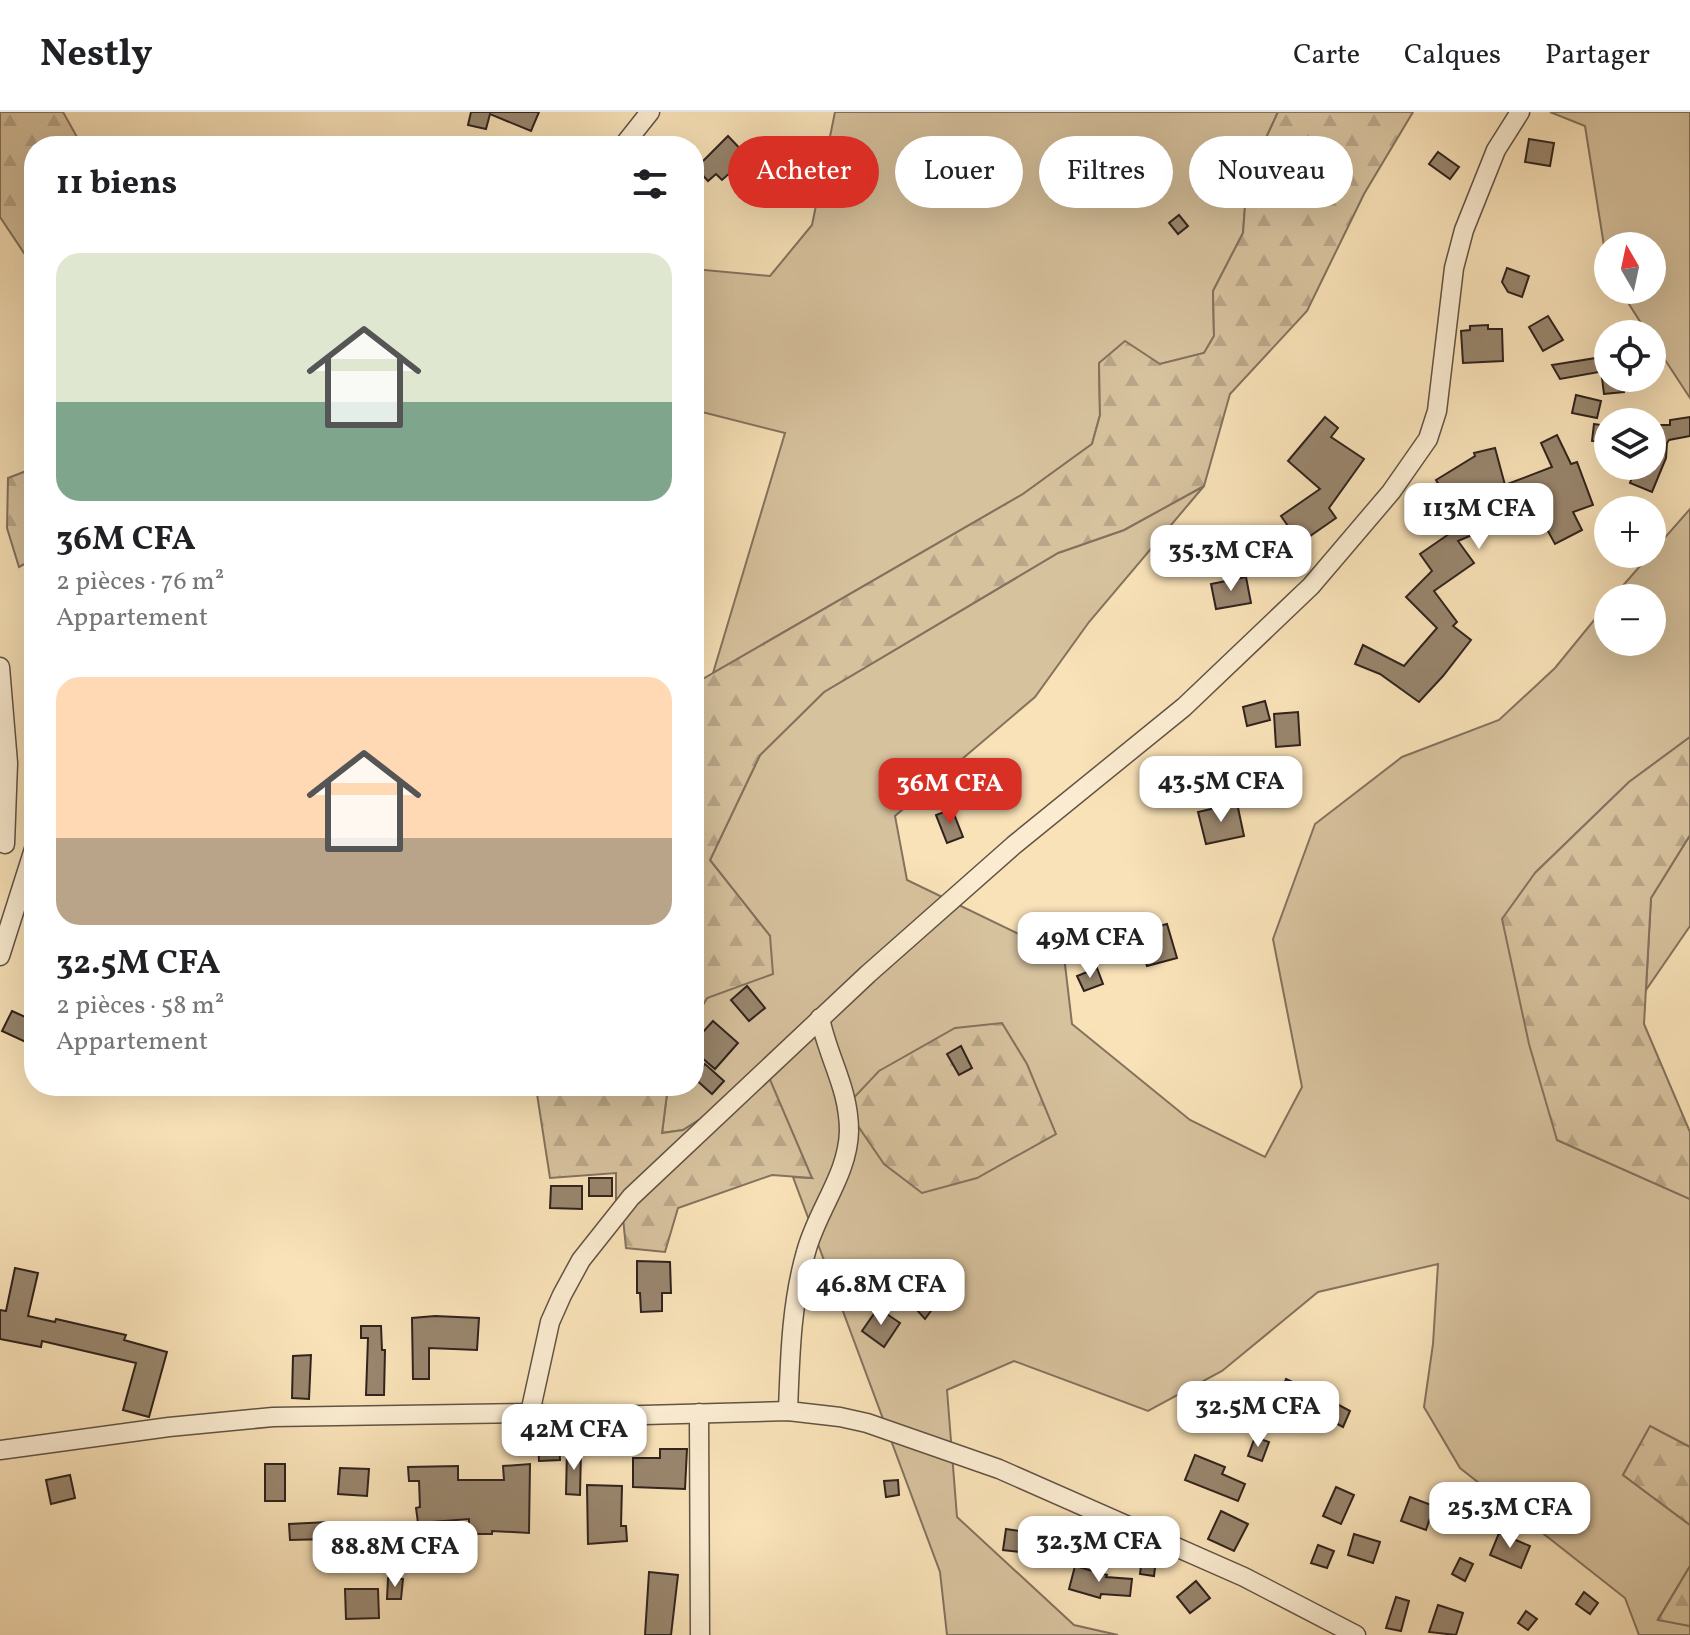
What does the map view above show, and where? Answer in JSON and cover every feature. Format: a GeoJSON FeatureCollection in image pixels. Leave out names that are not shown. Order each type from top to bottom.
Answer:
{"type":"FeatureCollection","features":[{"type":"Feature","properties":{"kind":"street"},"geometry":{"type":"LineString","coordinates":[[631,136],[650,112]]}},
{"type":"Feature","properties":{"kind":"street"},"geometry":{"type":"LineString","coordinates":[[530,1413],[550,1322],[581,1260],[603,1230],[654,1175],[820,1018],[1014,845],[1184,707],[1311,586],[1391,492],[1428,439],[1437,411],[1454,268],[1464,230],[1496,150],[1520,112]]}},
{"type":"Feature","properties":{"kind":"street"},"geometry":{"type":"LineString","coordinates":[[0,667],[8,763],[2,844],[24,846]]}},
{"type":"Feature","properties":{"kind":"street"},"geometry":{"type":"LineString","coordinates":[[0,956],[24,879]]}},
{"type":"Feature","properties":{"kind":"street"},"geometry":{"type":"LineString","coordinates":[[788,1411],[791,1337],[806,1250],[845,1163],[849,1130],[843,1084],[825,1040],[820,1018]]}},
{"type":"Feature","properties":{"kind":"street"},"geometry":{"type":"LineString","coordinates":[[0,1450],[169,1427],[273,1417],[530,1413],[570,1417],[788,1411],[828,1415],[867,1423],[999,1469],[1244,1577],[1356,1635]]}},
{"type":"Feature","properties":{"kind":"street"},"geometry":{"type":"LineString","coordinates":[[699,1413],[700,1635]]}},
{"type":"Feature","properties":{"kind":"green space"},"geometry":{"type":"Polygon","coordinates":[[[0,112],[63,112],[76,136],[24,136],[24,253],[0,217],[0,112]]]}},
{"type":"Feature","properties":{"kind":"green space"},"geometry":{"type":"Polygon","coordinates":[[[835,112],[1278,112],[1267,136],[1189,136],[1189,208],[1245,208],[1243,233],[1213,291],[1214,336],[1204,353],[1160,364],[1099,363],[1100,415],[1092,444],[1023,494],[713,673],[785,433],[704,413],[704,270],[770,276],[812,225],[815,208],[879,208],[879,136],[830,136],[835,112]]]}},
{"type":"Feature","properties":{"kind":"green space"},"geometry":{"type":"Polygon","coordinates":[[[1278,112],[1413,112],[1364,194],[1307,311],[1230,394],[1204,486],[1124,530],[1058,553],[824,692],[760,755],[710,860],[770,936],[773,974],[707,998],[704,1003],[704,678],[1023,494],[1092,444],[1100,415],[1099,363],[1125,341],[1160,364],[1204,353],[1214,336],[1213,291],[1243,233],[1245,208],[1353,208],[1353,136],[1267,136],[1278,112]]]}},
{"type":"Feature","properties":{"kind":"green space"},"geometry":{"type":"Polygon","coordinates":[[[1550,112],[1690,112],[1690,398],[1666,361],[1666,320],[1639,320],[1629,304],[1666,304],[1666,232],[1602,232],[1585,126],[1550,112]]]}},
{"type":"Feature","properties":{"kind":"green space"},"geometry":{"type":"Polygon","coordinates":[[[24,472],[24,564],[19,567],[7,528],[8,478],[24,472]]]}},
{"type":"Feature","properties":{"kind":"green space"},"geometry":{"type":"Polygon","coordinates":[[[1204,486],[1089,622],[1035,697],[895,816],[907,880],[1064,956],[1072,1024],[1190,1120],[1265,1157],[1302,1087],[1273,939],[1315,824],[1402,757],[1499,720],[1555,668],[1594,620],[1594,656],[1666,656],[1666,584],[1624,584],[1638,568],[1666,568],[1666,536],[1690,509],[1690,737],[1629,782],[1535,873],[1557,1140],[1690,1199],[1690,1447],[1650,1427],[1623,1475],[1690,1525],[1690,1566],[1658,1619],[1690,1626],[1690,1635],[1639,1635],[1625,1598],[1460,1468],[1424,1407],[1433,1344],[1438,1264],[1318,1292],[1222,1371],[1148,1411],[1014,1361],[947,1390],[957,1517],[1074,1625],[1118,1635],[947,1635],[940,1572],[793,1177],[812,1178],[734,1099],[683,1130],[662,1133],[667,1096],[704,1096],[704,1003],[770,936],[710,860],[760,755],[824,692],[1058,553],[1124,530],[1204,486]]]}},
{"type":"Feature","properties":{"kind":"green space"},"geometry":{"type":"Polygon","coordinates":[[[1690,737],[1690,835],[1651,898],[1644,1024],[1690,1132],[1690,1199],[1557,1140],[1529,1044],[1502,919],[1535,873],[1629,782],[1690,737]]]}},
{"type":"Feature","properties":{"kind":"green space"},"geometry":{"type":"Polygon","coordinates":[[[1690,835],[1690,926],[1646,990],[1651,898],[1690,835]]]}},
{"type":"Feature","properties":{"kind":"green space"},"geometry":{"type":"Polygon","coordinates":[[[1002,1023],[1027,1064],[1056,1134],[977,1178],[922,1193],[884,1164],[845,1107],[879,1071],[955,1028],[1002,1023]]]}},
{"type":"Feature","properties":{"kind":"green space"},"geometry":{"type":"Polygon","coordinates":[[[768,1075],[812,1178],[772,1175],[678,1208],[665,1252],[626,1248],[623,1218],[616,1203],[616,1173],[550,1178],[537,1096],[667,1096],[662,1133],[683,1130],[768,1075]]]}},
{"type":"Feature","properties":{"kind":"green space"},"geometry":{"type":"Polygon","coordinates":[[[1650,1426],[1690,1447],[1690,1525],[1623,1475],[1650,1426]]]}},
{"type":"Feature","properties":{"kind":"green space"},"geometry":{"type":"Polygon","coordinates":[[[1690,1566],[1690,1626],[1658,1620],[1690,1566]]]}},
{"type":"Feature","properties":{"kind":"building"},"geometry":{"type":"Polygon","coordinates":[[[471,112],[539,112],[531,131],[490,114],[486,129],[468,125],[471,112]]]}},
{"type":"Feature","properties":{"kind":"building"},"geometry":{"type":"Polygon","coordinates":[[[728,136],[728,175],[722,180],[716,174],[708,181],[704,177],[704,160],[728,136]]]}},
{"type":"Feature","properties":{"kind":"building"},"geometry":{"type":"Polygon","coordinates":[[[1529,139],[1554,143],[1550,166],[1525,162],[1529,139]]]}},
{"type":"Feature","properties":{"kind":"building"},"geometry":{"type":"Polygon","coordinates":[[[1438,152],[1459,167],[1450,179],[1429,164],[1438,152]]]}},
{"type":"Feature","properties":{"kind":"building"},"geometry":{"type":"Polygon","coordinates":[[[1179,215],[1188,226],[1178,234],[1169,223],[1179,215]]]}},
{"type":"Feature","properties":{"kind":"building"},"geometry":{"type":"Polygon","coordinates":[[[1507,268],[1529,276],[1522,297],[1508,292],[1502,282],[1507,268]]]}},
{"type":"Feature","properties":{"kind":"building"},"geometry":{"type":"Polygon","coordinates":[[[1548,316],[1563,340],[1543,351],[1529,327],[1548,316]]]}},
{"type":"Feature","properties":{"kind":"building"},"geometry":{"type":"Polygon","coordinates":[[[1488,325],[1488,329],[1502,329],[1503,361],[1463,363],[1461,331],[1470,330],[1470,326],[1488,325]]]}},
{"type":"Feature","properties":{"kind":"building"},"geometry":{"type":"Polygon","coordinates":[[[1594,358],[1594,373],[1560,379],[1552,365],[1594,358]]]}},
{"type":"Feature","properties":{"kind":"building"},"geometry":{"type":"Polygon","coordinates":[[[1576,395],[1601,401],[1599,408],[1594,408],[1594,417],[1572,413],[1576,395]]]}},
{"type":"Feature","properties":{"kind":"building"},"geometry":{"type":"Polygon","coordinates":[[[1325,417],[1338,428],[1331,437],[1364,459],[1329,508],[1336,518],[1300,543],[1281,516],[1320,489],[1288,461],[1325,417]]]}},
{"type":"Feature","properties":{"kind":"building"},"geometry":{"type":"Polygon","coordinates":[[[1690,417],[1690,436],[1669,440],[1666,458],[1666,425],[1670,425],[1670,420],[1690,417]]]}},
{"type":"Feature","properties":{"kind":"building"},"geometry":{"type":"Polygon","coordinates":[[[1557,435],[1571,464],[1577,462],[1593,505],[1573,512],[1582,530],[1555,544],[1537,511],[1519,517],[1515,506],[1483,504],[1493,526],[1458,541],[1474,563],[1434,591],[1457,622],[1453,626],[1471,640],[1443,676],[1419,702],[1380,674],[1355,664],[1363,645],[1404,666],[1437,628],[1406,597],[1432,571],[1420,554],[1462,525],[1436,480],[1475,456],[1474,453],[1495,448],[1505,485],[1552,467],[1541,443],[1557,435]]]}},
{"type":"Feature","properties":{"kind":"building"},"geometry":{"type":"Polygon","coordinates":[[[1631,480],[1657,480],[1652,492],[1630,483],[1631,480]]]}},
{"type":"Feature","properties":{"kind":"building"},"geometry":{"type":"Polygon","coordinates":[[[1246,577],[1251,603],[1216,609],[1211,584],[1246,577]]]}},
{"type":"Feature","properties":{"kind":"building"},"geometry":{"type":"Polygon","coordinates":[[[1265,701],[1270,720],[1247,726],[1243,707],[1265,701]]]}},
{"type":"Feature","properties":{"kind":"building"},"geometry":{"type":"Polygon","coordinates":[[[1298,712],[1300,745],[1276,747],[1274,714],[1298,712]]]}},
{"type":"Feature","properties":{"kind":"building"},"geometry":{"type":"Polygon","coordinates":[[[1237,803],[1244,836],[1206,844],[1198,812],[1237,803]]]}},
{"type":"Feature","properties":{"kind":"building"},"geometry":{"type":"Polygon","coordinates":[[[952,809],[963,837],[947,843],[936,815],[952,809]]]}},
{"type":"Feature","properties":{"kind":"building"},"geometry":{"type":"Polygon","coordinates":[[[1167,924],[1177,958],[1147,966],[1137,932],[1167,924]]]}},
{"type":"Feature","properties":{"kind":"building"},"geometry":{"type":"Polygon","coordinates":[[[1097,968],[1103,984],[1084,991],[1077,976],[1097,968]]]}},
{"type":"Feature","properties":{"kind":"building"},"geometry":{"type":"Polygon","coordinates":[[[747,986],[765,1008],[749,1021],[731,1000],[747,986]]]}},
{"type":"Feature","properties":{"kind":"building"},"geometry":{"type":"Polygon","coordinates":[[[12,1011],[24,1016],[24,1041],[2,1031],[12,1011]]]}},
{"type":"Feature","properties":{"kind":"building"},"geometry":{"type":"Polygon","coordinates":[[[713,1021],[738,1043],[715,1069],[704,1060],[704,1031],[713,1021]]]}},
{"type":"Feature","properties":{"kind":"building"},"geometry":{"type":"Polygon","coordinates":[[[961,1046],[972,1068],[959,1075],[947,1054],[961,1046]]]}},
{"type":"Feature","properties":{"kind":"building"},"geometry":{"type":"Polygon","coordinates":[[[704,1065],[724,1081],[712,1094],[704,1087],[704,1065]]]}},
{"type":"Feature","properties":{"kind":"building"},"geometry":{"type":"Polygon","coordinates":[[[589,1178],[612,1178],[612,1196],[589,1196],[589,1178]]]}},
{"type":"Feature","properties":{"kind":"building"},"geometry":{"type":"Polygon","coordinates":[[[551,1186],[582,1186],[582,1209],[550,1208],[551,1186]]]}},
{"type":"Feature","properties":{"kind":"building"},"geometry":{"type":"Polygon","coordinates":[[[637,1261],[670,1262],[671,1293],[662,1293],[662,1311],[641,1312],[640,1293],[637,1293],[637,1261]]]}},
{"type":"Feature","properties":{"kind":"building"},"geometry":{"type":"Polygon","coordinates":[[[15,1268],[38,1273],[28,1316],[126,1335],[124,1340],[167,1352],[149,1417],[123,1410],[136,1363],[42,1341],[41,1347],[0,1339],[0,1310],[6,1311],[15,1268]]]}},
{"type":"Feature","properties":{"kind":"building"},"geometry":{"type":"Polygon","coordinates":[[[875,1283],[884,1294],[874,1302],[865,1292],[875,1283]]]}},
{"type":"Feature","properties":{"kind":"building"},"geometry":{"type":"Polygon","coordinates":[[[926,1296],[936,1304],[925,1319],[916,1309],[926,1296]]]}},
{"type":"Feature","properties":{"kind":"building"},"geometry":{"type":"Polygon","coordinates":[[[878,1308],[900,1323],[884,1347],[862,1331],[878,1308]]]}},
{"type":"Feature","properties":{"kind":"building"},"geometry":{"type":"Polygon","coordinates":[[[412,1318],[479,1318],[477,1350],[429,1348],[429,1379],[413,1379],[412,1318]]]}},
{"type":"Feature","properties":{"kind":"building"},"geometry":{"type":"Polygon","coordinates":[[[361,1326],[381,1326],[382,1350],[385,1350],[384,1395],[366,1395],[368,1338],[361,1338],[361,1326]]]}},
{"type":"Feature","properties":{"kind":"building"},"geometry":{"type":"Polygon","coordinates":[[[311,1355],[309,1399],[292,1398],[293,1356],[311,1355]]]}},
{"type":"Feature","properties":{"kind":"building"},"geometry":{"type":"Polygon","coordinates":[[[1286,1379],[1299,1385],[1293,1399],[1280,1393],[1286,1379]]]}},
{"type":"Feature","properties":{"kind":"building"},"geometry":{"type":"Polygon","coordinates":[[[1337,1404],[1350,1411],[1343,1427],[1330,1420],[1337,1404]]]}},
{"type":"Feature","properties":{"kind":"building"},"geometry":{"type":"Polygon","coordinates":[[[1255,1437],[1269,1442],[1262,1461],[1248,1456],[1255,1437]]]}},
{"type":"Feature","properties":{"kind":"building"},"geometry":{"type":"Polygon","coordinates":[[[559,1438],[560,1460],[539,1461],[538,1439],[559,1438]]]}},
{"type":"Feature","properties":{"kind":"building"},"geometry":{"type":"Polygon","coordinates":[[[567,1449],[581,1449],[580,1495],[566,1494],[567,1449]]]}},
{"type":"Feature","properties":{"kind":"building"},"geometry":{"type":"Polygon","coordinates":[[[660,1449],[687,1449],[685,1489],[633,1487],[633,1458],[660,1458],[660,1449]]]}},
{"type":"Feature","properties":{"kind":"building"},"geometry":{"type":"Polygon","coordinates":[[[1195,1455],[1225,1467],[1222,1474],[1245,1484],[1238,1501],[1185,1480],[1195,1455]]]}},
{"type":"Feature","properties":{"kind":"building"},"geometry":{"type":"Polygon","coordinates":[[[265,1464],[285,1464],[285,1501],[265,1501],[265,1464]]]}},
{"type":"Feature","properties":{"kind":"building"},"geometry":{"type":"Polygon","coordinates":[[[530,1464],[529,1533],[492,1531],[492,1534],[469,1534],[469,1519],[418,1523],[419,1481],[409,1481],[408,1467],[458,1466],[458,1480],[504,1480],[503,1466],[530,1464]]]}},
{"type":"Feature","properties":{"kind":"building"},"geometry":{"type":"Polygon","coordinates":[[[340,1468],[369,1469],[367,1496],[338,1494],[340,1468]]]}},
{"type":"Feature","properties":{"kind":"building"},"geometry":{"type":"Polygon","coordinates":[[[70,1475],[75,1498],[51,1504],[46,1480],[70,1475]]]}},
{"type":"Feature","properties":{"kind":"building"},"geometry":{"type":"Polygon","coordinates":[[[898,1480],[899,1495],[886,1497],[884,1481],[898,1480]]]}},
{"type":"Feature","properties":{"kind":"building"},"geometry":{"type":"Polygon","coordinates":[[[587,1485],[622,1486],[621,1526],[626,1526],[627,1541],[588,1544],[587,1485]]]}},
{"type":"Feature","properties":{"kind":"building"},"geometry":{"type":"Polygon","coordinates":[[[1336,1487],[1354,1495],[1341,1524],[1323,1516],[1336,1487]]]}},
{"type":"Feature","properties":{"kind":"building"},"geometry":{"type":"Polygon","coordinates":[[[1410,1497],[1434,1506],[1426,1530],[1401,1521],[1410,1497]]]}},
{"type":"Feature","properties":{"kind":"building"},"geometry":{"type":"Polygon","coordinates":[[[1221,1511],[1248,1524],[1234,1551],[1208,1539],[1221,1511]]]}},
{"type":"Feature","properties":{"kind":"building"},"geometry":{"type":"Polygon","coordinates":[[[328,1522],[329,1539],[290,1540],[289,1524],[328,1522]]]}},
{"type":"Feature","properties":{"kind":"building"},"geometry":{"type":"Polygon","coordinates":[[[1006,1529],[1032,1533],[1030,1553],[1003,1550],[1006,1529]]]}},
{"type":"Feature","properties":{"kind":"building"},"geometry":{"type":"Polygon","coordinates":[[[1499,1533],[1530,1546],[1521,1568],[1490,1555],[1499,1533]]]}},
{"type":"Feature","properties":{"kind":"building"},"geometry":{"type":"Polygon","coordinates":[[[1354,1534],[1380,1542],[1373,1563],[1348,1555],[1354,1534]]]}},
{"type":"Feature","properties":{"kind":"building"},"geometry":{"type":"Polygon","coordinates":[[[1062,1536],[1078,1538],[1075,1556],[1059,1553],[1062,1536]]]}},
{"type":"Feature","properties":{"kind":"building"},"geometry":{"type":"Polygon","coordinates":[[[1318,1545],[1334,1551],[1327,1568],[1311,1563],[1318,1545]]]}},
{"type":"Feature","properties":{"kind":"building"},"geometry":{"type":"Polygon","coordinates":[[[1142,1558],[1156,1559],[1154,1576],[1140,1574],[1142,1558]]]}},
{"type":"Feature","properties":{"kind":"building"},"geometry":{"type":"Polygon","coordinates":[[[1460,1558],[1473,1564],[1465,1581],[1452,1574],[1460,1558]]]}},
{"type":"Feature","properties":{"kind":"building"},"geometry":{"type":"Polygon","coordinates":[[[1075,1566],[1106,1577],[1132,1579],[1130,1596],[1101,1594],[1100,1598],[1069,1589],[1075,1566]]]}},
{"type":"Feature","properties":{"kind":"building"},"geometry":{"type":"Polygon","coordinates":[[[649,1572],[678,1575],[671,1635],[645,1635],[649,1572]]]}},
{"type":"Feature","properties":{"kind":"building"},"geometry":{"type":"Polygon","coordinates":[[[388,1578],[403,1579],[401,1599],[387,1599],[388,1578]]]}},
{"type":"Feature","properties":{"kind":"building"},"geometry":{"type":"Polygon","coordinates":[[[1196,1581],[1210,1598],[1190,1613],[1177,1597],[1196,1581]]]}},
{"type":"Feature","properties":{"kind":"building"},"geometry":{"type":"Polygon","coordinates":[[[345,1589],[378,1589],[379,1618],[346,1619],[345,1589]]]}},
{"type":"Feature","properties":{"kind":"building"},"geometry":{"type":"Polygon","coordinates":[[[1584,1592],[1598,1603],[1590,1614],[1576,1604],[1584,1592]]]}},
{"type":"Feature","properties":{"kind":"building"},"geometry":{"type":"Polygon","coordinates":[[[1396,1597],[1409,1601],[1401,1631],[1386,1628],[1396,1597]]]}},
{"type":"Feature","properties":{"kind":"building"},"geometry":{"type":"Polygon","coordinates":[[[1438,1605],[1463,1613],[1456,1635],[1429,1632],[1438,1605]]]}},
{"type":"Feature","properties":{"kind":"building"},"geometry":{"type":"Polygon","coordinates":[[[1526,1611],[1537,1619],[1528,1630],[1518,1623],[1526,1611]]]}}]}
